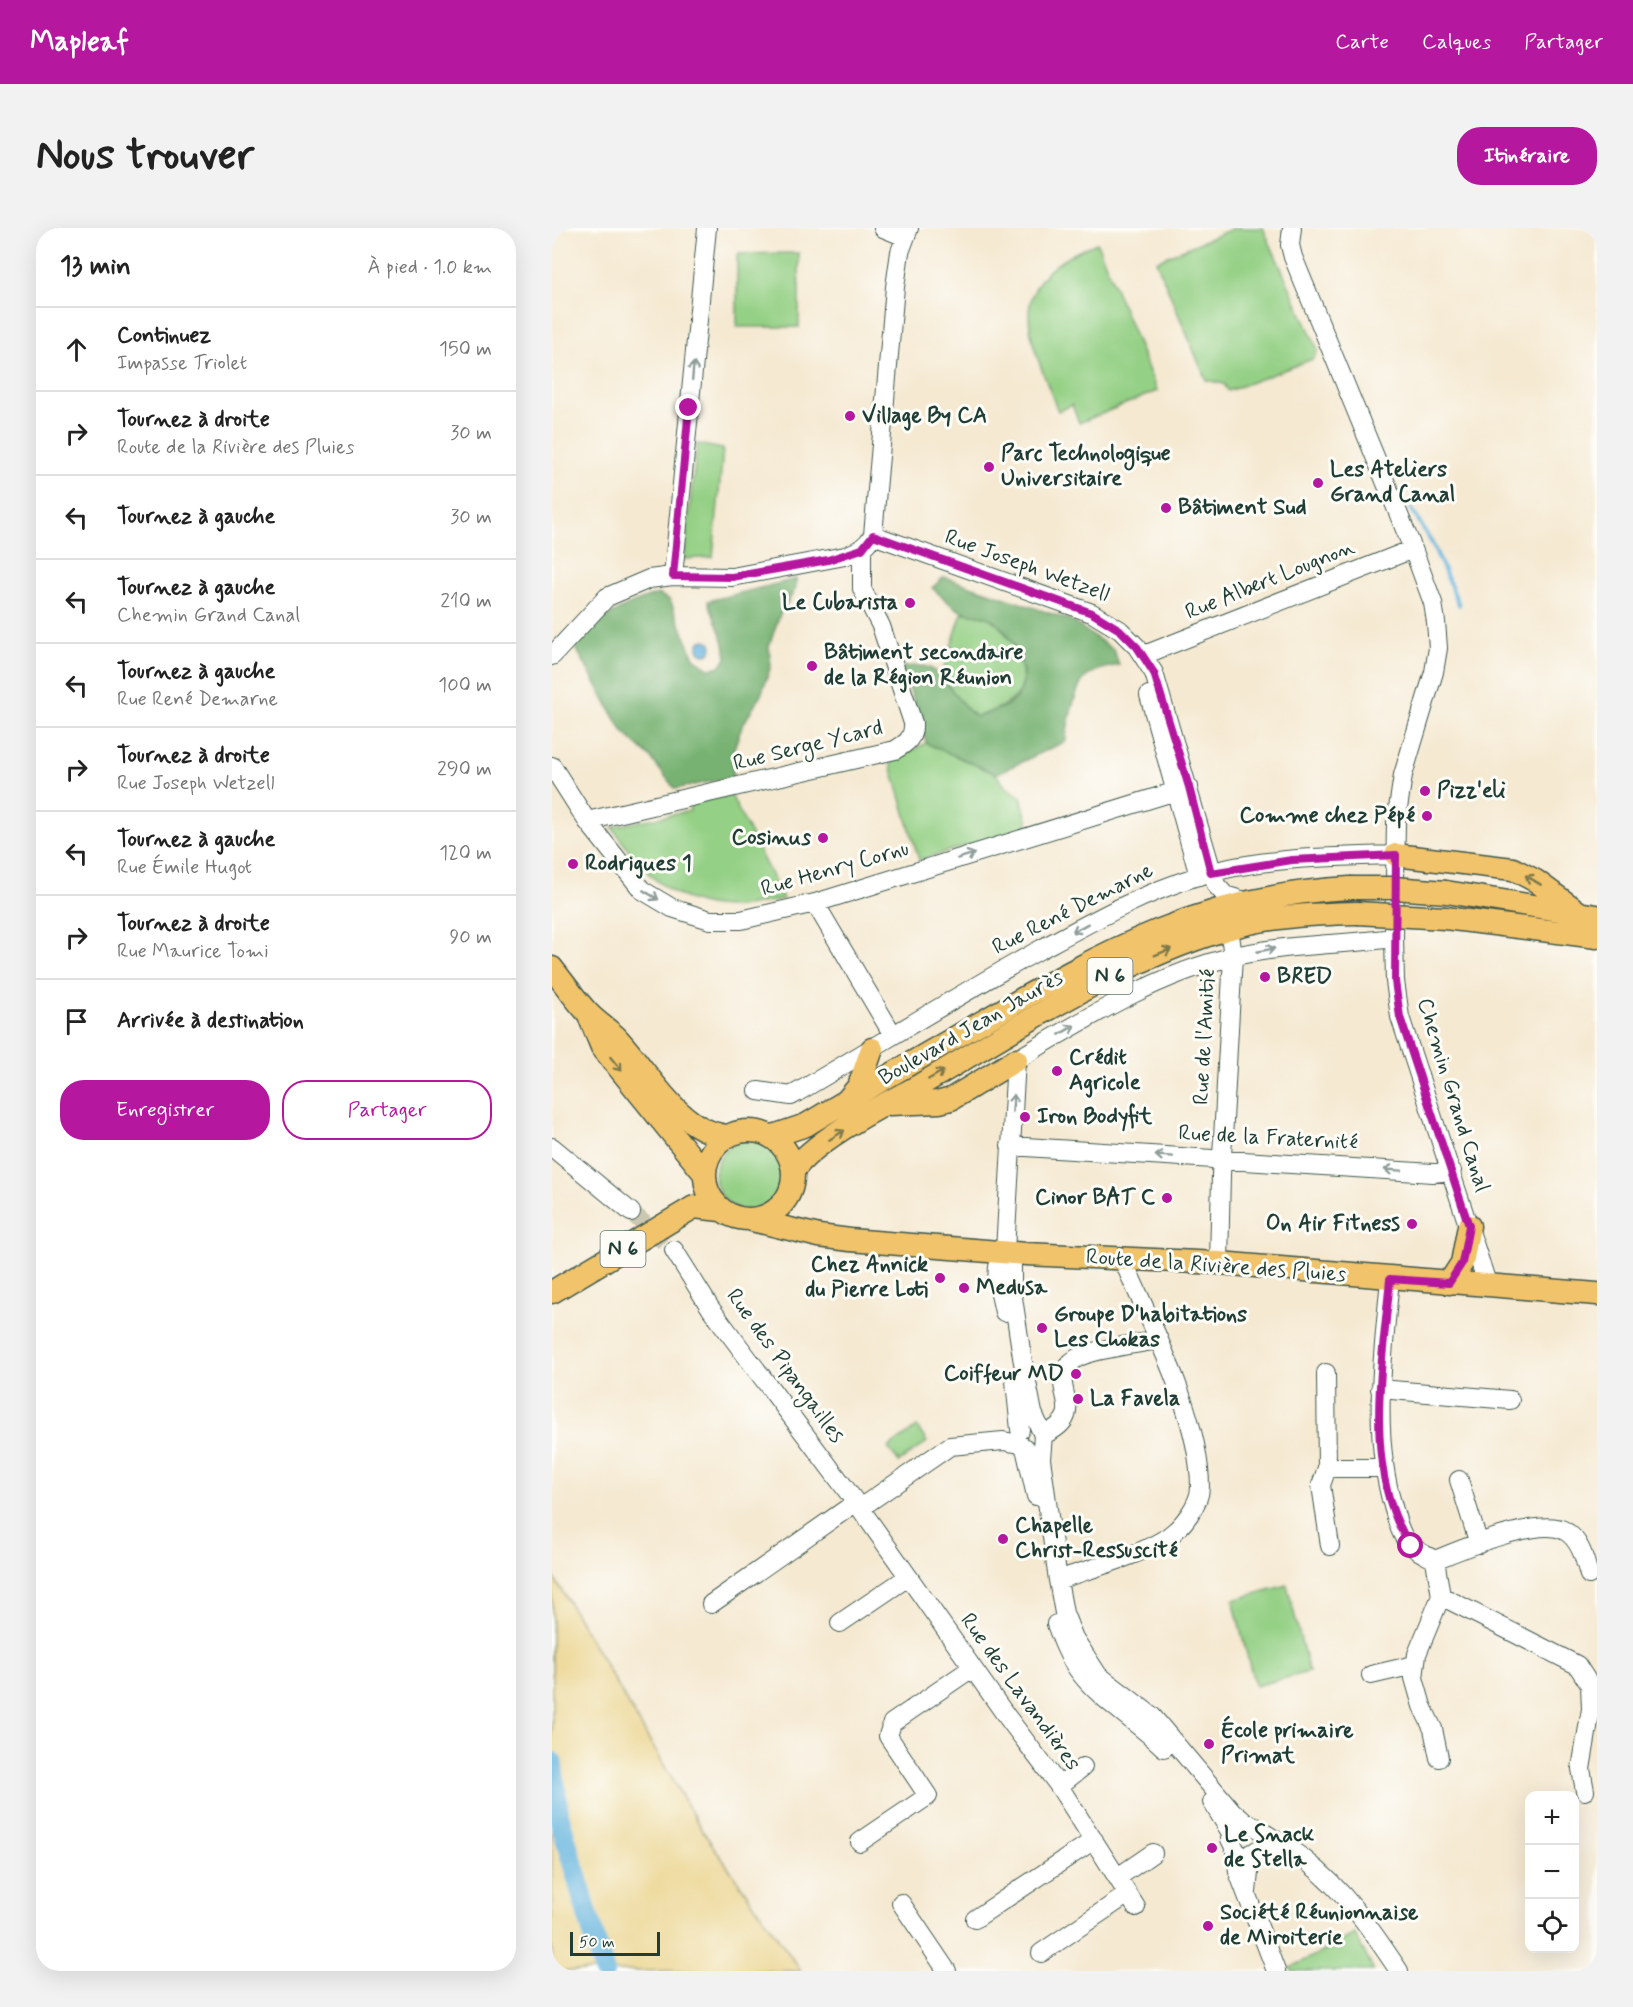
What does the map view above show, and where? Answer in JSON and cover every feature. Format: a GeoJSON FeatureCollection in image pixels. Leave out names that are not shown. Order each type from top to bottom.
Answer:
{"type":"FeatureCollection","features":[{"type":"Feature","properties":{"kind":"main road"},"geometry":{"type":"LineString","coordinates":[[1396,855],[1513,869],[1589,915]]}},
{"type":"Feature","properties":{"kind":"main road","name":"Boulevard Jean Jaurès"},"geometry":{"type":"LineString","coordinates":[[773,1136],[806,1125],[1092,959],[1182,920],[1245,901],[1314,890],[1394,888],[1446,892],[1589,915]]}},
{"type":"Feature","properties":{"kind":"main road","name":"Boulevard Jean Jaurès"},"geometry":{"type":"LineString","coordinates":[[791,1182],[799,1161],[818,1146],[886,1104],[1100,980],[1163,951],[1229,928],[1320,914],[1357,912],[1445,918],[1597,937]]}},
{"type":"Feature","properties":{"kind":"main road"},"geometry":{"type":"LineString","coordinates":[[552,968],[588,1014],[615,1036],[692,1122],[709,1132],[727,1136]]}},
{"type":"Feature","properties":{"kind":"main road"},"geometry":{"type":"LineString","coordinates":[[588,1014],[603,1047],[704,1175],[721,1210]]}},
{"type":"Feature","properties":{"kind":"main road"},"geometry":{"type":"LineString","coordinates":[[844,1102],[859,1086],[872,1049]]}},
{"type":"Feature","properties":{"kind":"main road"},"geometry":{"type":"LineString","coordinates":[[886,1104],[940,1102],[951,1098],[1016,1060]]}},
{"type":"Feature","properties":{"kind":"main road","name":"N 6"},"geometry":{"type":"LineString","coordinates":[[552,1276],[688,1195],[704,1175],[713,1148],[727,1136],[747,1131],[773,1136]]}},
{"type":"Feature","properties":{"kind":"main road"},"geometry":{"type":"LineString","coordinates":[[773,1136],[785,1150],[791,1182],[802,1216],[835,1238]]}},
{"type":"Feature","properties":{"kind":"main road","name":"N 6"},"geometry":{"type":"LineString","coordinates":[[552,1292],[694,1207],[721,1210],[733,1217],[752,1220],[767,1216],[781,1207],[791,1182]]}},
{"type":"Feature","properties":{"kind":"main road"},"geometry":{"type":"LineString","coordinates":[[752,1220],[835,1238]]}},
{"type":"Feature","properties":{"kind":"main road"},"geometry":{"type":"LineString","coordinates":[[1449,1283],[1462,1263],[1469,1226]]}},
{"type":"Feature","properties":{"kind":"main road","name":"Route de la Rivière des Pluies"},"geometry":{"type":"LineString","coordinates":[[835,1238],[1005,1251],[1219,1263],[1390,1279],[1597,1294]]}},
{"type":"Feature","properties":{"kind":"street"},"geometry":{"type":"LineString","coordinates":[[673,576],[707,228]]}},
{"type":"Feature","properties":{"kind":"street"},"geometry":{"type":"LineString","coordinates":[[883,228],[907,233]]}},
{"type":"Feature","properties":{"kind":"street","name":"Chemin Grand Canal"},"geometry":{"type":"LineString","coordinates":[[1292,228],[1290,246],[1293,257],[1433,603],[1438,648],[1434,672],[1403,775],[1396,822],[1395,981],[1400,1017],[1488,1286]]}},
{"type":"Feature","properties":{"kind":"street","name":"Rue Serge Ycard"},"geometry":{"type":"LineString","coordinates":[[587,821],[895,750],[907,744],[914,733],[881,626],[862,589],[895,287],[907,233]]}},
{"type":"Feature","properties":{"kind":"street"},"geometry":{"type":"LineString","coordinates":[[552,656],[607,597],[650,579],[673,576],[732,577],[828,560],[868,542]]}},
{"type":"Feature","properties":{"kind":"street","name":"Rue Joseph Wetzell"},"geometry":{"type":"LineString","coordinates":[[868,542],[1092,613],[1112,623],[1146,660]]}},
{"type":"Feature","properties":{"kind":"street","name":"Rue Albert Lougnon"},"geometry":{"type":"LineString","coordinates":[[1146,660],[1413,549]]}},
{"type":"Feature","properties":{"kind":"street"},"geometry":{"type":"LineString","coordinates":[[1146,660],[1147,687],[1182,789],[1205,874],[1225,895],[1245,901]]}},
{"type":"Feature","properties":{"kind":"street","name":"Rue Henry Cornu"},"geometry":{"type":"LineString","coordinates":[[552,766],[587,821],[642,890],[672,908],[710,920],[741,920],[815,903],[1182,789]]}},
{"type":"Feature","properties":{"kind":"street","name":"Rue René Demarne"},"geometry":{"type":"LineString","coordinates":[[758,1091],[791,1096],[970,988],[1106,914],[1205,874],[1292,860],[1396,855]]}},
{"type":"Feature","properties":{"kind":"street"},"geometry":{"type":"LineString","coordinates":[[815,903],[893,1035]]}},
{"type":"Feature","properties":{"kind":"street","name":"Rue de l'Amitié"},"geometry":{"type":"LineString","coordinates":[[1219,1263],[1233,956],[1229,928]]}},
{"type":"Feature","properties":{"kind":"street","name":"Rue de l'Amitié"},"geometry":{"type":"LineString","coordinates":[[1016,1060],[1120,1001],[1185,972],[1233,956],[1281,947],[1394,938]]}},
{"type":"Feature","properties":{"kind":"street"},"geometry":{"type":"LineString","coordinates":[[1016,1060],[1005,1251],[1012,1261],[1012,1291],[1022,1357],[1026,1437],[1055,1622],[1064,1647],[1089,1684],[1142,1725],[1247,1840],[1280,1841],[1305,1859],[1349,1901],[1399,1971]]}},
{"type":"Feature","properties":{"kind":"street","name":"Rue de la Fraternité"},"geometry":{"type":"LineString","coordinates":[[1010,1146],[1433,1173],[1452,1171]]}},
{"type":"Feature","properties":{"kind":"street"},"geometry":{"type":"LineString","coordinates":[[552,1147],[631,1212]]}},
{"type":"Feature","properties":{"kind":"street","name":"Rue des Pipangailles"},"geometry":{"type":"LineString","coordinates":[[675,1250],[711,1309],[792,1414],[857,1505]]}},
{"type":"Feature","properties":{"kind":"street"},"geometry":{"type":"LineString","coordinates":[[1058,1580],[1131,1554],[1168,1536],[1188,1516],[1200,1489],[1189,1423],[1158,1340],[1122,1258]]}},
{"type":"Feature","properties":{"kind":"street"},"geometry":{"type":"LineString","coordinates":[[1390,1279],[1380,1389],[1379,1421],[1383,1468],[1400,1530],[1411,1546],[1435,1560]]}},
{"type":"Feature","properties":{"kind":"street"},"geometry":{"type":"LineString","coordinates":[[711,1604],[857,1505],[950,1446],[1026,1437],[1059,1428],[1066,1421],[1069,1413],[1063,1377],[1065,1368],[1071,1362],[1086,1354],[1158,1340]]}},
{"type":"Feature","properties":{"kind":"street"},"geometry":{"type":"LineString","coordinates":[[1326,1373],[1327,1468],[1322,1485],[1330,1546]]}},
{"type":"Feature","properties":{"kind":"street"},"geometry":{"type":"LineString","coordinates":[[1380,1389],[1510,1400]]}},
{"type":"Feature","properties":{"kind":"street"},"geometry":{"type":"LineString","coordinates":[[1026,1437],[1064,1613],[1074,1638],[1098,1675],[1152,1716],[1232,1811],[1247,1840],[1247,1892],[1276,1971]]}},
{"type":"Feature","properties":{"kind":"street"},"geometry":{"type":"LineString","coordinates":[[1327,1468],[1383,1468]]}},
{"type":"Feature","properties":{"kind":"street"},"geometry":{"type":"LineString","coordinates":[[1459,1480],[1479,1544]]}},
{"type":"Feature","properties":{"kind":"street","name":"Rue des Lavandières"},"geometry":{"type":"LineString","coordinates":[[857,1505],[1059,1786],[1132,1900],[1041,1953]]}},
{"type":"Feature","properties":{"kind":"street"},"geometry":{"type":"LineString","coordinates":[[1435,1560],[1479,1544],[1550,1525],[1565,1531],[1573,1538],[1582,1552],[1589,1575]]}},
{"type":"Feature","properties":{"kind":"street"},"geometry":{"type":"LineString","coordinates":[[1435,1560],[1441,1596],[1414,1665],[1414,1678],[1422,1706],[1433,1729],[1439,1758]]}},
{"type":"Feature","properties":{"kind":"street"},"geometry":{"type":"LineString","coordinates":[[840,1623],[908,1577]]}},
{"type":"Feature","properties":{"kind":"street"},"geometry":{"type":"LineString","coordinates":[[1441,1596],[1578,1665],[1590,1685],[1591,1709],[1581,1769],[1585,1791]]}},
{"type":"Feature","properties":{"kind":"street"},"geometry":{"type":"LineString","coordinates":[[1371,1675],[1414,1665]]}},
{"type":"Feature","properties":{"kind":"street"},"geometry":{"type":"LineString","coordinates":[[860,1842],[928,1796],[888,1736],[892,1724],[972,1668]]}},
{"type":"Feature","properties":{"kind":"street"},"geometry":{"type":"LineString","coordinates":[[1059,1786],[1083,1767]]}},
{"type":"Feature","properties":{"kind":"street"},"geometry":{"type":"LineString","coordinates":[[975,1919],[1094,1840]]}},
{"type":"Feature","properties":{"kind":"street"},"geometry":{"type":"LineString","coordinates":[[1118,1877],[1154,1853]]}},
{"type":"Feature","properties":{"kind":"street"},"geometry":{"type":"LineString","coordinates":[[901,1903],[947,1971]]}},
{"type":"Feature","properties":{"kind":"green space"},"geometry":{"type":"Polygon","coordinates":[[[1234,228],[1263,228],[1318,350],[1313,359],[1228,391],[1224,384],[1206,380],[1156,261],[1234,228]]]}},
{"type":"Feature","properties":{"kind":"green space"},"geometry":{"type":"Polygon","coordinates":[[[1097,243],[1157,391],[1079,423],[1072,405],[1058,411],[1037,357],[1029,312],[1033,292],[1045,275],[1066,258],[1097,243]]]}},
{"type":"Feature","properties":{"kind":"green space"},"geometry":{"type":"Polygon","coordinates":[[[799,253],[799,327],[737,327],[737,254],[799,253]]]}},
{"type":"Feature","properties":{"kind":"green space"},"geometry":{"type":"Polygon","coordinates":[[[697,444],[723,449],[713,557],[684,559],[697,444]]]}},
{"type":"Feature","properties":{"kind":"green space"},"geometry":{"type":"Polygon","coordinates":[[[944,577],[1070,620],[1114,650],[1119,665],[1094,672],[1081,683],[1071,711],[1066,741],[996,774],[926,743],[919,715],[901,667],[924,666],[936,672],[976,717],[1012,702],[1020,692],[1023,683],[1021,662],[1006,633],[987,617],[964,613],[957,609],[932,588],[944,577]]]}},
{"type":"Feature","properties":{"kind":"green space"},"geometry":{"type":"Polygon","coordinates":[[[796,579],[796,588],[780,614],[769,646],[771,666],[761,695],[742,726],[733,751],[733,777],[675,789],[650,757],[623,732],[574,645],[612,614],[632,603],[658,594],[670,600],[694,658],[710,669],[720,666],[727,657],[708,601],[796,579]]]}},
{"type":"Feature","properties":{"kind":"green space"},"geometry":{"type":"Polygon","coordinates":[[[962,613],[989,618],[996,623],[1011,642],[1021,665],[1021,687],[1017,695],[1008,703],[976,717],[962,707],[941,677],[962,613]]]}},
{"type":"Feature","properties":{"kind":"green space"},"geometry":{"type":"Polygon","coordinates":[[[926,743],[996,774],[1005,786],[1021,797],[1029,827],[919,860],[890,762],[926,743]]]}},
{"type":"Feature","properties":{"kind":"green space"},"geometry":{"type":"Polygon","coordinates":[[[731,795],[783,899],[735,907],[708,905],[690,900],[674,893],[647,872],[612,827],[690,811],[689,803],[731,795]]]}},
{"type":"Feature","properties":{"kind":"green space"},"geometry":{"type":"Polygon","coordinates":[[[757,1140],[770,1146],[779,1155],[783,1161],[785,1175],[783,1189],[775,1200],[764,1208],[743,1210],[725,1200],[717,1189],[715,1168],[725,1150],[736,1142],[757,1140]]]}},
{"type":"Feature","properties":{"kind":"green space"},"geometry":{"type":"Polygon","coordinates":[[[917,1427],[927,1442],[899,1462],[888,1448],[917,1427]]]}},
{"type":"Feature","properties":{"kind":"green space"},"geometry":{"type":"Polygon","coordinates":[[[1287,1585],[1309,1672],[1255,1686],[1233,1600],[1287,1585]]]}},
{"type":"Feature","properties":{"kind":"green space"},"geometry":{"type":"Polygon","coordinates":[[[1355,1934],[1374,1971],[1292,1971],[1290,1968],[1355,1934]]]}},
{"type":"Feature","properties":{"kind":"sand"},"geometry":{"type":"Polygon","coordinates":[[[552,1574],[702,1830],[801,1971],[552,1971],[552,1574]]]}},
{"type":"Feature","properties":{"kind":"water"},"geometry":{"type":"Polygon","coordinates":[[[705,640],[710,642],[712,647],[710,652],[705,654],[700,652],[698,647],[700,642],[705,640]]]}},
{"type":"Feature","properties":{"kind":"waterway"},"geometry":{"type":"LineString","coordinates":[[1411,508],[1433,545],[1459,605]]}},
{"type":"Feature","properties":{"kind":"waterway"},"geometry":{"type":"LineString","coordinates":[[552,1762],[559,1816],[604,1971]]}},
{"type":"Feature","properties":{"kind":"tunnel"},"geometry":{"type":"LineString","coordinates":[[631,1212],[674,1250]]}},
{"type":"Feature","properties":{"kind":"place","name":"Village By CA"},"geometry":{"type":"Point","coordinates":[850,416]}},
{"type":"Feature","properties":{"kind":"place","name":"Parc Technologique Universitaire"},"geometry":{"type":"Point","coordinates":[989,467]}},
{"type":"Feature","properties":{"kind":"place","name":"Les Ateliers Grand Canal"},"geometry":{"type":"Point","coordinates":[1318,483]}},
{"type":"Feature","properties":{"kind":"place","name":"Bâtiment Sud"},"geometry":{"type":"Point","coordinates":[1166,508]}},
{"type":"Feature","properties":{"kind":"place","name":"Le Cubarista"},"geometry":{"type":"Point","coordinates":[910,603]}},
{"type":"Feature","properties":{"kind":"place","name":"Bâtiment secondaire de la Région Réunion"},"geometry":{"type":"Point","coordinates":[812,666]}},
{"type":"Feature","properties":{"kind":"place","name":"Pizz'eli"},"geometry":{"type":"Point","coordinates":[1425,791]}},
{"type":"Feature","properties":{"kind":"place","name":"Comme chez Pépé"},"geometry":{"type":"Point","coordinates":[1427,816]}},
{"type":"Feature","properties":{"kind":"place","name":"Cosinus"},"geometry":{"type":"Point","coordinates":[823,838]}},
{"type":"Feature","properties":{"kind":"place","name":"Rodrigues 1"},"geometry":{"type":"Point","coordinates":[573,864]}},
{"type":"Feature","properties":{"kind":"place","name":"BRED"},"geometry":{"type":"Point","coordinates":[1265,977]}},
{"type":"Feature","properties":{"kind":"place","name":"Crédit Agricole"},"geometry":{"type":"Point","coordinates":[1057,1071]}},
{"type":"Feature","properties":{"kind":"place","name":"Iron Bodyfit"},"geometry":{"type":"Point","coordinates":[1025,1117]}},
{"type":"Feature","properties":{"kind":"place","name":"Cinor BAT C"},"geometry":{"type":"Point","coordinates":[1167,1198]}},
{"type":"Feature","properties":{"kind":"place","name":"On Air Fitness"},"geometry":{"type":"Point","coordinates":[1412,1224]}},
{"type":"Feature","properties":{"kind":"place","name":"Chez Annick du Pierre Loti"},"geometry":{"type":"Point","coordinates":[940,1278]}},
{"type":"Feature","properties":{"kind":"place","name":"Medusa"},"geometry":{"type":"Point","coordinates":[964,1288]}},
{"type":"Feature","properties":{"kind":"place","name":"Groupe D'habitations Les Chokas"},"geometry":{"type":"Point","coordinates":[1042,1328]}},
{"type":"Feature","properties":{"kind":"place","name":"Coiffeur MD"},"geometry":{"type":"Point","coordinates":[1076,1374]}},
{"type":"Feature","properties":{"kind":"place","name":"La Favela"},"geometry":{"type":"Point","coordinates":[1078,1399]}},
{"type":"Feature","properties":{"kind":"place","name":"Chapelle Christ-Ressuscité"},"geometry":{"type":"Point","coordinates":[1003,1539]}},
{"type":"Feature","properties":{"kind":"place","name":"École primaire Primat"},"geometry":{"type":"Point","coordinates":[1209,1744]}},
{"type":"Feature","properties":{"kind":"place","name":"Le Snack de Stella"},"geometry":{"type":"Point","coordinates":[1212,1848]}},
{"type":"Feature","properties":{"kind":"place","name":"Société Réunionnaise de Miroiterie"},"geometry":{"type":"Point","coordinates":[1208,1926]}},
{"type":"Feature","properties":{"kind":"route"},"geometry":{"type":"LineString","coordinates":[[689,408],[673,576],[732,577],[828,560],[862,549],[873,535],[1092,613],[1112,623],[1120,630],[1144,655],[1154,673],[1189,787],[1211,873],[1292,860],[1396,855],[1395,981],[1400,1017],[1469,1226],[1462,1263],[1449,1283],[1390,1279],[1379,1421],[1383,1468],[1389,1495],[1400,1530],[1411,1546]]}}]}
